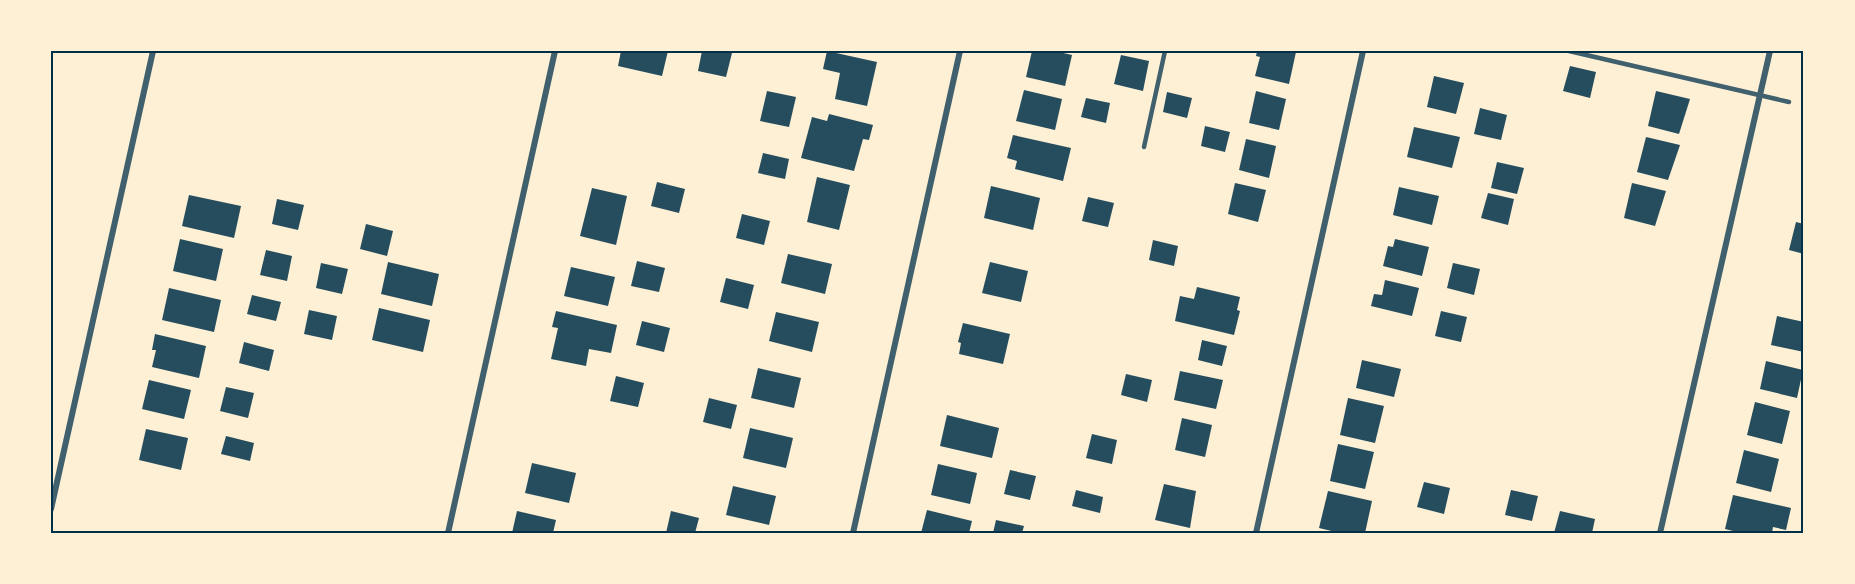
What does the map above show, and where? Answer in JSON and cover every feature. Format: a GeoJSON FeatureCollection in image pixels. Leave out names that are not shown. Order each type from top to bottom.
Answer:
{"type":"FeatureCollection","features":[{"type":"Feature","properties":{"kind":"street"},"geometry":{"type":"LineString","coordinates":[[51,509],[153,51]]}},
{"type":"Feature","properties":{"kind":"street"},"geometry":{"type":"LineString","coordinates":[[448,533],[555,51]]}},
{"type":"Feature","properties":{"kind":"street"},"geometry":{"type":"LineString","coordinates":[[853,533],[960,51]]}},
{"type":"Feature","properties":{"kind":"street"},"geometry":{"type":"LineString","coordinates":[[1256,533],[1363,51]]}},
{"type":"Feature","properties":{"kind":"street"},"geometry":{"type":"LineString","coordinates":[[1660,533],[1770,51]]}},
{"type":"Feature","properties":{"kind":"lane"},"geometry":{"type":"LineString","coordinates":[[1144,147],[1165,51]]}},
{"type":"Feature","properties":{"kind":"lane"},"geometry":{"type":"LineString","coordinates":[[1569,51],[1789,102]]}},
{"type":"Feature","properties":{"kind":"building"},"geometry":{"type":"Polygon","coordinates":[[[621,51],[668,51],[662,76],[618,66],[621,51]]]}},
{"type":"Feature","properties":{"kind":"building"},"geometry":{"type":"Polygon","coordinates":[[[702,51],[732,53],[726,77],[698,71],[702,51]]]}},
{"type":"Feature","properties":{"kind":"building"},"geometry":{"type":"Polygon","coordinates":[[[827,51],[877,62],[867,106],[835,99],[840,73],[823,69],[827,51]]]}},
{"type":"Feature","properties":{"kind":"building"},"geometry":{"type":"Polygon","coordinates":[[[1032,51],[1055,51],[1072,55],[1065,86],[1026,77],[1032,51]]]}},
{"type":"Feature","properties":{"kind":"building"},"geometry":{"type":"Polygon","coordinates":[[[1257,51],[1296,52],[1289,84],[1255,76],[1260,57],[1256,56],[1257,51]]]}},
{"type":"Feature","properties":{"kind":"building"},"geometry":{"type":"Polygon","coordinates":[[[1121,55],[1149,61],[1143,91],[1114,84],[1121,55]]]}},
{"type":"Feature","properties":{"kind":"building"},"geometry":{"type":"Polygon","coordinates":[[[1570,66],[1596,72],[1590,98],[1563,91],[1570,66]]]}},
{"type":"Feature","properties":{"kind":"building"},"geometry":{"type":"Polygon","coordinates":[[[1434,76],[1464,83],[1456,114],[1427,107],[1434,76]]]}},
{"type":"Feature","properties":{"kind":"building"},"geometry":{"type":"Polygon","coordinates":[[[1024,90],[1062,99],[1055,130],[1016,121],[1024,90]]]}},
{"type":"Feature","properties":{"kind":"building"},"geometry":{"type":"Polygon","coordinates":[[[767,91],[796,97],[789,127],[760,121],[767,91]]]}},
{"type":"Feature","properties":{"kind":"building"},"geometry":{"type":"Polygon","coordinates":[[[1256,91],[1286,99],[1279,130],[1249,123],[1256,91]]]}},
{"type":"Feature","properties":{"kind":"building"},"geometry":{"type":"Polygon","coordinates":[[[1656,91],[1690,99],[1679,134],[1648,126],[1656,91]]]}},
{"type":"Feature","properties":{"kind":"building"},"geometry":{"type":"Polygon","coordinates":[[[1167,92],[1192,98],[1187,118],[1163,112],[1167,92]]]}},
{"type":"Feature","properties":{"kind":"building"},"geometry":{"type":"Polygon","coordinates":[[[1086,98],[1110,103],[1106,123],[1081,117],[1086,98]]]}},
{"type":"Feature","properties":{"kind":"building"},"geometry":{"type":"Polygon","coordinates":[[[1480,108],[1507,115],[1501,140],[1474,134],[1480,108]]]}},
{"type":"Feature","properties":{"kind":"building"},"geometry":{"type":"Polygon","coordinates":[[[829,114],[873,125],[869,140],[863,139],[854,171],[801,158],[812,117],[827,121],[829,114]]]}},
{"type":"Feature","properties":{"kind":"building"},"geometry":{"type":"Polygon","coordinates":[[[1205,126],[1230,132],[1225,152],[1201,146],[1205,126]]]}},
{"type":"Feature","properties":{"kind":"building"},"geometry":{"type":"Polygon","coordinates":[[[1414,127],[1460,137],[1452,168],[1407,157],[1414,127]]]}},
{"type":"Feature","properties":{"kind":"building"},"geometry":{"type":"Polygon","coordinates":[[[1013,135],[1071,148],[1063,181],[1015,169],[1017,161],[1007,158],[1013,135]]]}},
{"type":"Feature","properties":{"kind":"building"},"geometry":{"type":"Polygon","coordinates":[[[1646,137],[1680,145],[1668,180],[1637,172],[1646,137]]]}},
{"type":"Feature","properties":{"kind":"building"},"geometry":{"type":"Polygon","coordinates":[[[1246,139],[1276,146],[1269,178],[1239,170],[1246,139]]]}},
{"type":"Feature","properties":{"kind":"building"},"geometry":{"type":"Polygon","coordinates":[[[763,153],[789,159],[785,179],[758,173],[763,153]]]}},
{"type":"Feature","properties":{"kind":"building"},"geometry":{"type":"Polygon","coordinates":[[[1497,162],[1524,168],[1517,194],[1491,188],[1497,162]]]}},
{"type":"Feature","properties":{"kind":"building"},"geometry":{"type":"Polygon","coordinates":[[[817,177],[850,185],[839,230],[807,222],[817,177]]]}},
{"type":"Feature","properties":{"kind":"building"},"geometry":{"type":"Polygon","coordinates":[[[657,182],[685,189],[679,213],[651,206],[657,182]]]}},
{"type":"Feature","properties":{"kind":"building"},"geometry":{"type":"Polygon","coordinates":[[[1235,183],[1266,190],[1258,222],[1228,214],[1235,183]]]}},
{"type":"Feature","properties":{"kind":"building"},"geometry":{"type":"Polygon","coordinates":[[[1632,183],[1666,191],[1655,226],[1624,218],[1632,183]]]}},
{"type":"Feature","properties":{"kind":"building"},"geometry":{"type":"Polygon","coordinates":[[[991,186],[1040,198],[1033,230],[984,218],[991,186]]]}},
{"type":"Feature","properties":{"kind":"building"},"geometry":{"type":"Polygon","coordinates":[[[1399,187],[1439,196],[1432,225],[1393,215],[1399,187]]]}},
{"type":"Feature","properties":{"kind":"building"},"geometry":{"type":"Polygon","coordinates":[[[592,188],[627,196],[616,245],[580,236],[592,188]]]}},
{"type":"Feature","properties":{"kind":"building"},"geometry":{"type":"Polygon","coordinates":[[[1488,193],[1514,199],[1508,225],[1481,218],[1488,193]]]}},
{"type":"Feature","properties":{"kind":"building"},"geometry":{"type":"Polygon","coordinates":[[[189,195],[241,206],[234,238],[182,226],[189,195]]]}},
{"type":"Feature","properties":{"kind":"building"},"geometry":{"type":"Polygon","coordinates":[[[1088,197],[1114,203],[1108,227],[1082,221],[1088,197]]]}},
{"type":"Feature","properties":{"kind":"building"},"geometry":{"type":"Polygon","coordinates":[[[277,199],[304,205],[298,230],[272,224],[277,199]]]}},
{"type":"Feature","properties":{"kind":"building"},"geometry":{"type":"Polygon","coordinates":[[[742,214],[770,221],[764,245],[736,238],[742,214]]]}},
{"type":"Feature","properties":{"kind":"building"},"geometry":{"type":"Polygon","coordinates":[[[1796,222],[1804,224],[1804,254],[1789,250],[1796,222]]]}},
{"type":"Feature","properties":{"kind":"building"},"geometry":{"type":"Polygon","coordinates":[[[366,224],[393,231],[387,256],[360,249],[366,224]]]}},
{"type":"Feature","properties":{"kind":"building"},"geometry":{"type":"Polygon","coordinates":[[[180,239],[223,249],[216,281],[173,271],[180,239]]]}},
{"type":"Feature","properties":{"kind":"building"},"geometry":{"type":"Polygon","coordinates":[[[1395,239],[1429,247],[1422,276],[1383,266],[1388,246],[1393,247],[1395,239]]]}},
{"type":"Feature","properties":{"kind":"building"},"geometry":{"type":"Polygon","coordinates":[[[1153,240],[1178,246],[1174,266],[1149,260],[1153,240]]]}},
{"type":"Feature","properties":{"kind":"building"},"geometry":{"type":"Polygon","coordinates":[[[266,250],[292,256],[287,281],[260,275],[266,250]]]}},
{"type":"Feature","properties":{"kind":"building"},"geometry":{"type":"Polygon","coordinates":[[[788,254],[832,264],[825,294],[781,283],[788,254]]]}},
{"type":"Feature","properties":{"kind":"building"},"geometry":{"type":"Polygon","coordinates":[[[637,261],[665,268],[659,292],[631,286],[637,261]]]}},
{"type":"Feature","properties":{"kind":"building"},"geometry":{"type":"Polygon","coordinates":[[[388,262],[439,274],[432,306],[381,294],[388,262]]]}},
{"type":"Feature","properties":{"kind":"building"},"geometry":{"type":"Polygon","coordinates":[[[990,262],[1028,271],[1021,302],[982,293],[990,262]]]}},
{"type":"Feature","properties":{"kind":"building"},"geometry":{"type":"Polygon","coordinates":[[[321,263],[348,269],[342,294],[316,288],[321,263]]]}},
{"type":"Feature","properties":{"kind":"building"},"geometry":{"type":"Polygon","coordinates":[[[1453,263],[1480,269],[1474,295],[1447,288],[1453,263]]]}},
{"type":"Feature","properties":{"kind":"building"},"geometry":{"type":"Polygon","coordinates":[[[571,267],[615,277],[608,306],[564,296],[571,267]]]}},
{"type":"Feature","properties":{"kind":"building"},"geometry":{"type":"Polygon","coordinates":[[[726,278],[754,285],[748,309],[720,302],[726,278]]]}},
{"type":"Feature","properties":{"kind":"building"},"geometry":{"type":"Polygon","coordinates":[[[1385,280],[1419,288],[1412,316],[1371,306],[1374,294],[1382,295],[1385,280]]]}},
{"type":"Feature","properties":{"kind":"building"},"geometry":{"type":"Polygon","coordinates":[[[1197,287],[1240,297],[1237,310],[1240,311],[1234,335],[1175,321],[1180,296],[1194,299],[1197,287]]]}},
{"type":"Feature","properties":{"kind":"building"},"geometry":{"type":"Polygon","coordinates":[[[169,288],[221,300],[214,332],[162,320],[169,288]]]}},
{"type":"Feature","properties":{"kind":"building"},"geometry":{"type":"Polygon","coordinates":[[[252,295],[281,302],[276,321],[247,314],[252,295]]]}},
{"type":"Feature","properties":{"kind":"building"},"geometry":{"type":"Polygon","coordinates":[[[379,308],[430,320],[423,352],[372,340],[379,308]]]}},
{"type":"Feature","properties":{"kind":"building"},"geometry":{"type":"Polygon","coordinates":[[[309,310],[337,316],[332,340],[304,334],[309,310]]]}},
{"type":"Feature","properties":{"kind":"building"},"geometry":{"type":"Polygon","coordinates":[[[556,311],[617,325],[611,353],[589,349],[586,366],[551,359],[558,328],[552,327],[556,311]]]}},
{"type":"Feature","properties":{"kind":"building"},"geometry":{"type":"Polygon","coordinates":[[[1441,311],[1467,317],[1461,342],[1435,336],[1441,311]]]}},
{"type":"Feature","properties":{"kind":"building"},"geometry":{"type":"Polygon","coordinates":[[[776,312],[819,322],[812,352],[769,341],[776,312]]]}},
{"type":"Feature","properties":{"kind":"building"},"geometry":{"type":"Polygon","coordinates":[[[1777,316],[1804,322],[1804,352],[1771,345],[1777,316]]]}},
{"type":"Feature","properties":{"kind":"building"},"geometry":{"type":"Polygon","coordinates":[[[642,321],[670,328],[664,352],[636,345],[642,321]]]}},
{"type":"Feature","properties":{"kind":"building"},"geometry":{"type":"Polygon","coordinates":[[[963,323],[1010,334],[1003,364],[959,354],[961,343],[958,342],[963,323]]]}},
{"type":"Feature","properties":{"kind":"building"},"geometry":{"type":"Polygon","coordinates":[[[155,334],[206,346],[199,378],[152,367],[156,350],[152,350],[155,334]]]}},
{"type":"Feature","properties":{"kind":"building"},"geometry":{"type":"Polygon","coordinates":[[[1202,340],[1227,346],[1222,366],[1198,360],[1202,340]]]}},
{"type":"Feature","properties":{"kind":"building"},"geometry":{"type":"Polygon","coordinates":[[[244,342],[274,350],[269,371],[239,363],[244,342]]]}},
{"type":"Feature","properties":{"kind":"building"},"geometry":{"type":"Polygon","coordinates":[[[1362,360],[1401,369],[1394,397],[1356,388],[1362,360]]]}},
{"type":"Feature","properties":{"kind":"building"},"geometry":{"type":"Polygon","coordinates":[[[1766,361],[1803,370],[1797,398],[1760,389],[1766,361]]]}},
{"type":"Feature","properties":{"kind":"building"},"geometry":{"type":"Polygon","coordinates":[[[758,368],[801,378],[794,408],[751,398],[758,368]]]}},
{"type":"Feature","properties":{"kind":"building"},"geometry":{"type":"Polygon","coordinates":[[[1180,371],[1223,380],[1216,409],[1174,400],[1180,371]]]}},
{"type":"Feature","properties":{"kind":"building"},"geometry":{"type":"Polygon","coordinates":[[[1126,374],[1152,380],[1147,402],[1121,395],[1126,374]]]}},
{"type":"Feature","properties":{"kind":"building"},"geometry":{"type":"Polygon","coordinates":[[[616,376],[644,383],[638,407],[610,401],[616,376]]]}},
{"type":"Feature","properties":{"kind":"building"},"geometry":{"type":"Polygon","coordinates":[[[149,380],[191,390],[184,419],[142,409],[149,380]]]}},
{"type":"Feature","properties":{"kind":"building"},"geometry":{"type":"Polygon","coordinates":[[[226,387],[254,393],[248,418],[220,411],[226,387]]]}},
{"type":"Feature","properties":{"kind":"building"},"geometry":{"type":"Polygon","coordinates":[[[709,398],[737,405],[731,429],[703,422],[709,398]]]}},
{"type":"Feature","properties":{"kind":"building"},"geometry":{"type":"Polygon","coordinates":[[[1348,398],[1384,406],[1375,443],[1340,435],[1348,398]]]}},
{"type":"Feature","properties":{"kind":"building"},"geometry":{"type":"Polygon","coordinates":[[[1755,402],[1790,411],[1782,444],[1747,435],[1755,402]]]}},
{"type":"Feature","properties":{"kind":"building"},"geometry":{"type":"Polygon","coordinates":[[[947,415],[999,428],[992,458],[940,446],[947,415]]]}},
{"type":"Feature","properties":{"kind":"building"},"geometry":{"type":"Polygon","coordinates":[[[1182,418],[1212,425],[1205,457],[1175,450],[1182,418]]]}},
{"type":"Feature","properties":{"kind":"building"},"geometry":{"type":"Polygon","coordinates":[[[750,428],[793,438],[786,468],[743,458],[750,428]]]}},
{"type":"Feature","properties":{"kind":"building"},"geometry":{"type":"Polygon","coordinates":[[[146,429],[188,438],[181,470],[139,460],[146,429]]]}},
{"type":"Feature","properties":{"kind":"building"},"geometry":{"type":"Polygon","coordinates":[[[1092,434],[1117,440],[1112,464],[1086,458],[1092,434]]]}},
{"type":"Feature","properties":{"kind":"building"},"geometry":{"type":"Polygon","coordinates":[[[226,436],[254,443],[250,461],[221,454],[226,436]]]}},
{"type":"Feature","properties":{"kind":"building"},"geometry":{"type":"Polygon","coordinates":[[[1338,444],[1374,452],[1365,489],[1330,481],[1338,444]]]}},
{"type":"Feature","properties":{"kind":"building"},"geometry":{"type":"Polygon","coordinates":[[[1744,450],[1779,459],[1771,492],[1736,483],[1744,450]]]}},
{"type":"Feature","properties":{"kind":"building"},"geometry":{"type":"Polygon","coordinates":[[[532,463],[576,473],[569,503],[525,493],[532,463]]]}},
{"type":"Feature","properties":{"kind":"building"},"geometry":{"type":"Polygon","coordinates":[[[938,464],[977,473],[970,504],[931,495],[938,464]]]}},
{"type":"Feature","properties":{"kind":"building"},"geometry":{"type":"Polygon","coordinates":[[[1010,470],[1036,476],[1030,500],[1004,494],[1010,470]]]}},
{"type":"Feature","properties":{"kind":"building"},"geometry":{"type":"Polygon","coordinates":[[[1424,482],[1450,488],[1444,514],[1417,507],[1424,482]]]}},
{"type":"Feature","properties":{"kind":"building"},"geometry":{"type":"Polygon","coordinates":[[[1164,484],[1196,491],[1190,528],[1155,520],[1164,484]]]}},
{"type":"Feature","properties":{"kind":"building"},"geometry":{"type":"Polygon","coordinates":[[[733,486],[776,496],[769,525],[726,515],[733,486]]]}},
{"type":"Feature","properties":{"kind":"building"},"geometry":{"type":"Polygon","coordinates":[[[1076,490],[1103,497],[1100,513],[1072,506],[1076,490]]]}},
{"type":"Feature","properties":{"kind":"building"},"geometry":{"type":"Polygon","coordinates":[[[1511,490],[1538,496],[1532,521],[1505,515],[1511,490]]]}},
{"type":"Feature","properties":{"kind":"building"},"geometry":{"type":"Polygon","coordinates":[[[1328,491],[1372,501],[1365,533],[1340,533],[1319,528],[1328,491]]]}},
{"type":"Feature","properties":{"kind":"building"},"geometry":{"type":"Polygon","coordinates":[[[1733,495],[1791,508],[1786,530],[1773,527],[1772,533],[1741,533],[1725,529],[1733,495]]]}},
{"type":"Feature","properties":{"kind":"building"},"geometry":{"type":"Polygon","coordinates":[[[927,510],[972,521],[969,533],[921,533],[927,510]]]}},
{"type":"Feature","properties":{"kind":"building"},"geometry":{"type":"Polygon","coordinates":[[[517,511],[556,520],[553,533],[512,533],[517,511]]]}},
{"type":"Feature","properties":{"kind":"building"},"geometry":{"type":"Polygon","coordinates":[[[671,511],[699,518],[695,533],[666,533],[671,511]]]}},
{"type":"Feature","properties":{"kind":"building"},"geometry":{"type":"Polygon","coordinates":[[[1560,511],[1595,519],[1592,533],[1554,533],[1560,511]]]}},
{"type":"Feature","properties":{"kind":"building"},"geometry":{"type":"Polygon","coordinates":[[[996,520],[1024,526],[1022,533],[993,533],[996,520]]]}}]}
